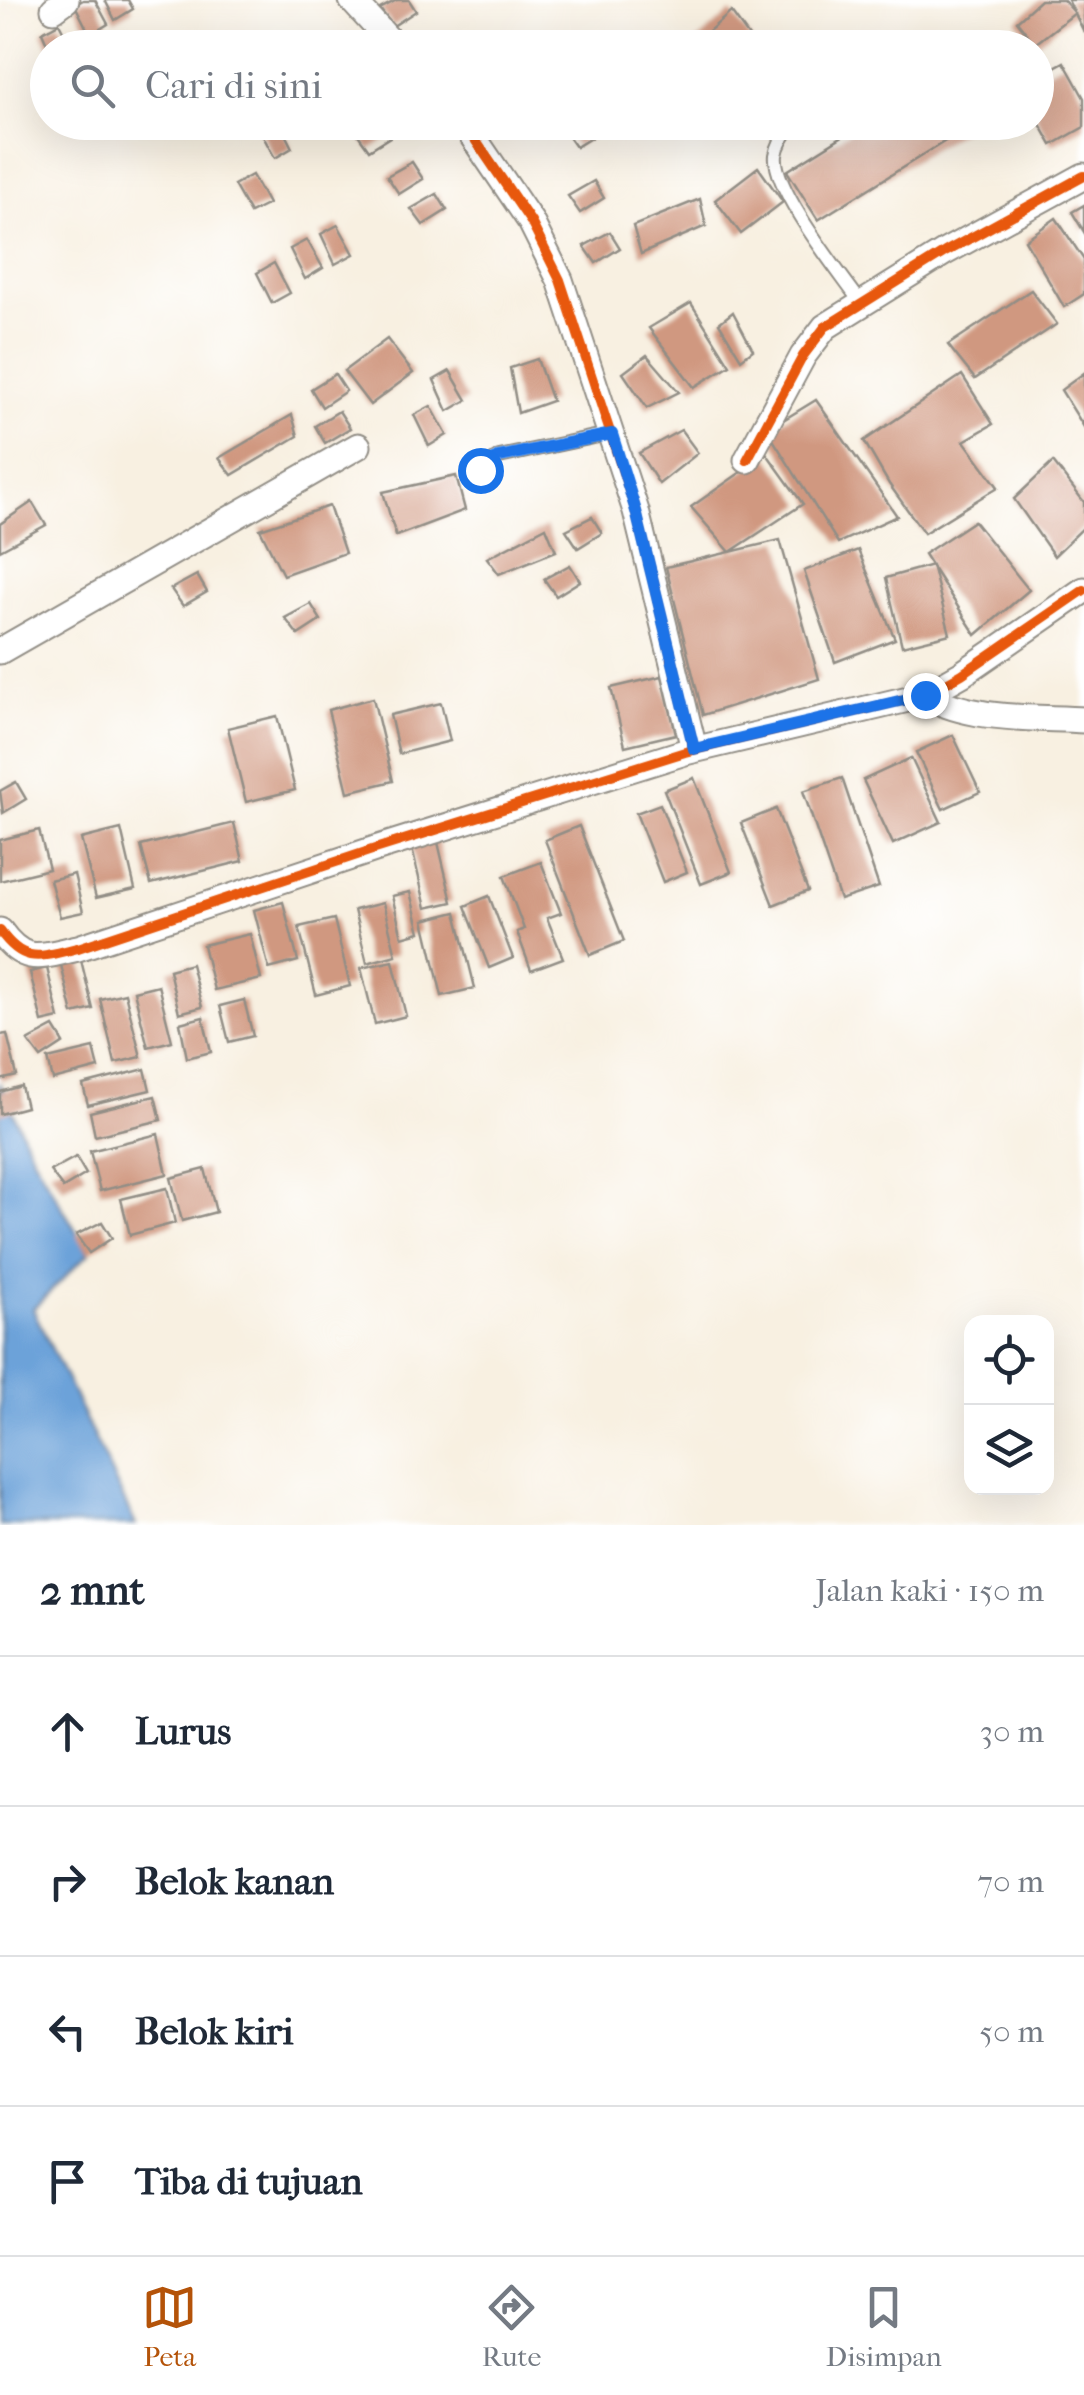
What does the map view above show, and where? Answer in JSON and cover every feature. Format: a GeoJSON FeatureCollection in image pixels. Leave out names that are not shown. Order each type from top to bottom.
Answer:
{"type":"FeatureCollection","features":[{"type":"Feature","properties":{"kind":"street"},"geometry":{"type":"LineString","coordinates":[[363,3],[383,30]]}},
{"type":"Feature","properties":{"kind":"street"},"geometry":{"type":"LineString","coordinates":[[475,140],[532,222],[560,280],[636,511],[694,749]]}},
{"type":"Feature","properties":{"kind":"street"},"geometry":{"type":"LineString","coordinates":[[747,460],[824,327],[945,252],[1084,176]]}},
{"type":"Feature","properties":{"kind":"street"},"geometry":{"type":"LineString","coordinates":[[0,651],[358,446]]}},
{"type":"Feature","properties":{"kind":"street"},"geometry":{"type":"LineString","coordinates":[[0,931],[24,956],[40,957],[78,948],[694,749],[925,695],[1084,590]]}},
{"type":"Feature","properties":{"kind":"street"},"geometry":{"type":"LineString","coordinates":[[925,695],[942,705],[979,713],[1084,720]]}},
{"type":"Feature","properties":{"kind":"lane"},"geometry":{"type":"LineString","coordinates":[[781,140],[776,158],[793,205],[860,303]]}},
{"type":"Feature","properties":{"kind":"lane"},"geometry":{"type":"LineString","coordinates":[[480,470],[499,457],[612,434]]}},
{"type":"Feature","properties":{"kind":"water"},"geometry":{"type":"Polygon","coordinates":[[[0,1083],[32,1155],[89,1253],[33,1309],[136,1525],[0,1525],[0,1083]]]}},
{"type":"Feature","properties":{"kind":"building"},"geometry":{"type":"Polygon","coordinates":[[[95,0],[108,24],[98,30],[88,30],[75,5],[95,0]]]}},
{"type":"Feature","properties":{"kind":"building"},"geometry":{"type":"Polygon","coordinates":[[[105,0],[128,0],[133,9],[115,20],[105,0]]]}},
{"type":"Feature","properties":{"kind":"building"},"geometry":{"type":"Polygon","coordinates":[[[397,0],[409,0],[416,11],[393,26],[380,9],[397,0]]]}},
{"type":"Feature","properties":{"kind":"building"},"geometry":{"type":"Polygon","coordinates":[[[1040,0],[1063,0],[1075,13],[1053,30],[1024,30],[1017,21],[1040,0]]]}},
{"type":"Feature","properties":{"kind":"building"},"geometry":{"type":"Polygon","coordinates":[[[1068,0],[1084,0],[1084,32],[1068,0]]]}},
{"type":"Feature","properties":{"kind":"building"},"geometry":{"type":"Polygon","coordinates":[[[731,12],[744,30],[710,30],[731,12]]]}},
{"type":"Feature","properties":{"kind":"building"},"geometry":{"type":"Polygon","coordinates":[[[1064,62],[1084,98],[1084,127],[1052,145],[1049,140],[1054,140],[1054,67],[1064,62]]]}},
{"type":"Feature","properties":{"kind":"building"},"geometry":{"type":"Polygon","coordinates":[[[265,140],[288,140],[292,148],[275,158],[265,140]]]}},
{"type":"Feature","properties":{"kind":"building"},"geometry":{"type":"Polygon","coordinates":[[[362,140],[385,140],[369,150],[362,140]]]}},
{"type":"Feature","properties":{"kind":"building"},"geometry":{"type":"Polygon","coordinates":[[[836,140],[947,140],[818,220],[787,171],[836,140]]]}},
{"type":"Feature","properties":{"kind":"building"},"geometry":{"type":"Polygon","coordinates":[[[412,162],[423,179],[399,194],[387,176],[412,162]]]}},
{"type":"Feature","properties":{"kind":"building"},"geometry":{"type":"Polygon","coordinates":[[[758,167],[783,202],[741,234],[715,200],[758,167]]]}},
{"type":"Feature","properties":{"kind":"building"},"geometry":{"type":"Polygon","coordinates":[[[252,175],[268,204],[250,213],[234,185],[252,175]]]}},
{"type":"Feature","properties":{"kind":"building"},"geometry":{"type":"Polygon","coordinates":[[[594,181],[604,198],[580,213],[568,196],[594,181]]]}},
{"type":"Feature","properties":{"kind":"building"},"geometry":{"type":"Polygon","coordinates":[[[437,194],[447,210],[423,225],[411,209],[437,194]]]}},
{"type":"Feature","properties":{"kind":"building"},"geometry":{"type":"Polygon","coordinates":[[[700,199],[706,226],[641,254],[633,226],[700,199]]]}},
{"type":"Feature","properties":{"kind":"building"},"geometry":{"type":"Polygon","coordinates":[[[1084,205],[1084,232],[1072,212],[1084,205]]]}},
{"type":"Feature","properties":{"kind":"building"},"geometry":{"type":"Polygon","coordinates":[[[1056,218],[1084,260],[1084,294],[1064,307],[1025,240],[1056,218]]]}},
{"type":"Feature","properties":{"kind":"building"},"geometry":{"type":"Polygon","coordinates":[[[338,225],[354,254],[335,264],[321,234],[338,225]]]}},
{"type":"Feature","properties":{"kind":"building"},"geometry":{"type":"Polygon","coordinates":[[[610,232],[620,248],[596,263],[584,246],[610,232]]]}},
{"type":"Feature","properties":{"kind":"building"},"geometry":{"type":"Polygon","coordinates":[[[307,240],[323,268],[305,279],[290,249],[307,240]]]}},
{"type":"Feature","properties":{"kind":"building"},"geometry":{"type":"Polygon","coordinates":[[[274,263],[290,293],[272,303],[257,273],[274,263]]]}},
{"type":"Feature","properties":{"kind":"building"},"geometry":{"type":"Polygon","coordinates":[[[1031,290],[1057,324],[975,379],[948,345],[1031,290]]]}},
{"type":"Feature","properties":{"kind":"building"},"geometry":{"type":"Polygon","coordinates":[[[691,303],[730,365],[694,387],[649,328],[691,303]]]}},
{"type":"Feature","properties":{"kind":"building"},"geometry":{"type":"Polygon","coordinates":[[[733,312],[753,350],[741,359],[719,323],[733,312]]]}},
{"type":"Feature","properties":{"kind":"building"},"geometry":{"type":"Polygon","coordinates":[[[387,339],[413,373],[370,405],[344,371],[387,339]]]}},
{"type":"Feature","properties":{"kind":"building"},"geometry":{"type":"Polygon","coordinates":[[[647,355],[679,392],[647,408],[623,373],[647,355]]]}},
{"type":"Feature","properties":{"kind":"building"},"geometry":{"type":"Polygon","coordinates":[[[537,359],[552,401],[518,413],[510,368],[537,359]]]}},
{"type":"Feature","properties":{"kind":"building"},"geometry":{"type":"Polygon","coordinates":[[[450,371],[467,400],[448,411],[434,380],[450,371]]]}},
{"type":"Feature","properties":{"kind":"building"},"geometry":{"type":"Polygon","coordinates":[[[1084,373],[1084,427],[1061,390],[1084,373]]]}},
{"type":"Feature","properties":{"kind":"building"},"geometry":{"type":"Polygon","coordinates":[[[335,374],[346,391],[322,407],[311,389],[335,374]]]}},
{"type":"Feature","properties":{"kind":"building"},"geometry":{"type":"Polygon","coordinates":[[[962,375],[993,424],[964,441],[998,487],[924,533],[864,441],[962,375]]]}},
{"type":"Feature","properties":{"kind":"building"},"geometry":{"type":"Polygon","coordinates":[[[816,400],[897,516],[838,543],[767,430],[816,400]]]}},
{"type":"Feature","properties":{"kind":"building"},"geometry":{"type":"Polygon","coordinates":[[[431,406],[447,435],[429,446],[414,415],[431,406]]]}},
{"type":"Feature","properties":{"kind":"building"},"geometry":{"type":"Polygon","coordinates":[[[339,411],[350,428],[325,443],[315,426],[339,411]]]}},
{"type":"Feature","properties":{"kind":"building"},"geometry":{"type":"Polygon","coordinates":[[[292,415],[298,436],[232,475],[219,458],[292,415]]]}},
{"type":"Feature","properties":{"kind":"building"},"geometry":{"type":"Polygon","coordinates":[[[681,430],[698,453],[659,484],[639,453],[681,430]]]}},
{"type":"Feature","properties":{"kind":"building"},"geometry":{"type":"Polygon","coordinates":[[[767,454],[803,504],[730,552],[691,507],[767,454]]]}},
{"type":"Feature","properties":{"kind":"building"},"geometry":{"type":"Polygon","coordinates":[[[1053,462],[1084,502],[1084,527],[1054,556],[1014,499],[1053,462]]]}},
{"type":"Feature","properties":{"kind":"building"},"geometry":{"type":"Polygon","coordinates":[[[456,476],[465,510],[396,536],[383,492],[456,476]]]}},
{"type":"Feature","properties":{"kind":"building"},"geometry":{"type":"Polygon","coordinates":[[[32,502],[46,525],[0,550],[0,524],[32,502]]]}},
{"type":"Feature","properties":{"kind":"building"},"geometry":{"type":"Polygon","coordinates":[[[329,506],[345,553],[283,575],[260,529],[329,506]]]}},
{"type":"Feature","properties":{"kind":"building"},"geometry":{"type":"Polygon","coordinates":[[[592,517],[602,533],[578,548],[566,530],[592,517]]]}},
{"type":"Feature","properties":{"kind":"building"},"geometry":{"type":"Polygon","coordinates":[[[974,521],[1029,590],[976,635],[924,554],[974,521]]]}},
{"type":"Feature","properties":{"kind":"building"},"geometry":{"type":"Polygon","coordinates":[[[546,527],[556,551],[499,574],[487,558],[546,527]]]}},
{"type":"Feature","properties":{"kind":"building"},"geometry":{"type":"Polygon","coordinates":[[[780,540],[819,679],[703,715],[666,567],[780,540]]]}},
{"type":"Feature","properties":{"kind":"building"},"geometry":{"type":"Polygon","coordinates":[[[858,550],[895,639],[835,662],[804,571],[858,550]]]}},
{"type":"Feature","properties":{"kind":"building"},"geometry":{"type":"Polygon","coordinates":[[[570,565],[580,581],[556,596],[544,579],[570,565]]]}},
{"type":"Feature","properties":{"kind":"building"},"geometry":{"type":"Polygon","coordinates":[[[932,565],[950,634],[902,646],[886,578],[932,565]]]}},
{"type":"Feature","properties":{"kind":"building"},"geometry":{"type":"Polygon","coordinates":[[[197,575],[207,592],[183,606],[171,589],[197,575]]]}},
{"type":"Feature","properties":{"kind":"building"},"geometry":{"type":"Polygon","coordinates":[[[311,604],[321,620],[298,635],[285,618],[311,604]]]}},
{"type":"Feature","properties":{"kind":"building"},"geometry":{"type":"Polygon","coordinates":[[[662,676],[676,734],[625,746],[611,688],[662,676]]]}},
{"type":"Feature","properties":{"kind":"building"},"geometry":{"type":"Polygon","coordinates":[[[373,698],[393,781],[348,792],[328,710],[373,698]]]}},
{"type":"Feature","properties":{"kind":"building"},"geometry":{"type":"Polygon","coordinates":[[[441,703],[450,741],[399,754],[390,715],[441,703]]]}},
{"type":"Feature","properties":{"kind":"building"},"geometry":{"type":"Polygon","coordinates":[[[277,716],[295,790],[246,802],[228,728],[277,716]]]}},
{"type":"Feature","properties":{"kind":"building"},"geometry":{"type":"Polygon","coordinates":[[[953,735],[980,792],[943,809],[916,752],[953,735]]]}},
{"type":"Feature","properties":{"kind":"building"},"geometry":{"type":"Polygon","coordinates":[[[911,758],[941,822],[893,844],[863,780],[911,758]]]}},
{"type":"Feature","properties":{"kind":"building"},"geometry":{"type":"Polygon","coordinates":[[[694,778],[731,872],[701,884],[664,790],[694,778]]]}},
{"type":"Feature","properties":{"kind":"building"},"geometry":{"type":"Polygon","coordinates":[[[842,778],[879,887],[840,900],[803,791],[842,778]]]}},
{"type":"Feature","properties":{"kind":"building"},"geometry":{"type":"Polygon","coordinates":[[[16,782],[26,799],[3,813],[0,791],[16,782]]]}},
{"type":"Feature","properties":{"kind":"building"},"geometry":{"type":"Polygon","coordinates":[[[660,804],[687,872],[663,882],[636,813],[660,804]]]}},
{"type":"Feature","properties":{"kind":"building"},"geometry":{"type":"Polygon","coordinates":[[[776,809],[808,891],[773,905],[741,823],[776,809]]]}},
{"type":"Feature","properties":{"kind":"building"},"geometry":{"type":"Polygon","coordinates":[[[234,823],[243,861],[151,884],[141,846],[234,823]]]}},
{"type":"Feature","properties":{"kind":"building"},"geometry":{"type":"Polygon","coordinates":[[[579,826],[624,941],[590,955],[545,840],[579,826]]]}},
{"type":"Feature","properties":{"kind":"building"},"geometry":{"type":"Polygon","coordinates":[[[121,829],[135,889],[96,898],[81,839],[121,829]]]}},
{"type":"Feature","properties":{"kind":"building"},"geometry":{"type":"Polygon","coordinates":[[[39,830],[49,869],[0,881],[0,840],[39,830]]]}},
{"type":"Feature","properties":{"kind":"building"},"geometry":{"type":"Polygon","coordinates":[[[437,838],[452,902],[426,908],[411,844],[437,838]]]}},
{"type":"Feature","properties":{"kind":"building"},"geometry":{"type":"Polygon","coordinates":[[[541,862],[561,913],[547,918],[563,958],[531,970],[517,932],[524,929],[504,876],[541,862]]]}},
{"type":"Feature","properties":{"kind":"building"},"geometry":{"type":"Polygon","coordinates":[[[74,874],[83,912],[60,917],[50,880],[74,874]]]}},
{"type":"Feature","properties":{"kind":"building"},"geometry":{"type":"Polygon","coordinates":[[[410,892],[420,932],[402,937],[392,896],[410,892]]]}},
{"type":"Feature","properties":{"kind":"building"},"geometry":{"type":"Polygon","coordinates":[[[489,896],[513,958],[489,968],[465,906],[489,896]]]}},
{"type":"Feature","properties":{"kind":"building"},"geometry":{"type":"Polygon","coordinates":[[[283,902],[298,961],[269,969],[254,910],[283,902]]]}},
{"type":"Feature","properties":{"kind":"building"},"geometry":{"type":"Polygon","coordinates":[[[383,903],[396,955],[367,963],[354,910],[383,903]]]}},
{"type":"Feature","properties":{"kind":"building"},"geometry":{"type":"Polygon","coordinates":[[[456,912],[475,988],[442,996],[424,920],[456,912]]]}},
{"type":"Feature","properties":{"kind":"building"},"geometry":{"type":"Polygon","coordinates":[[[334,919],[350,986],[316,995],[299,927],[334,919]]]}},
{"type":"Feature","properties":{"kind":"building"},"geometry":{"type":"Polygon","coordinates":[[[250,934],[261,979],[214,990],[203,945],[250,934]]]}},
{"type":"Feature","properties":{"kind":"building"},"geometry":{"type":"Polygon","coordinates":[[[81,960],[93,1009],[73,1014],[61,965],[81,960]]]}},
{"type":"Feature","properties":{"kind":"building"},"geometry":{"type":"Polygon","coordinates":[[[393,961],[406,1016],[375,1024],[361,968],[393,961]]]}},
{"type":"Feature","properties":{"kind":"building"},"geometry":{"type":"Polygon","coordinates":[[[191,964],[202,1007],[179,1013],[169,970],[191,964]]]}},
{"type":"Feature","properties":{"kind":"building"},"geometry":{"type":"Polygon","coordinates":[[[47,968],[59,1018],[42,1022],[30,972],[47,968]]]}},
{"type":"Feature","properties":{"kind":"building"},"geometry":{"type":"Polygon","coordinates":[[[158,985],[172,1041],[148,1047],[134,991],[158,985]]]}},
{"type":"Feature","properties":{"kind":"building"},"geometry":{"type":"Polygon","coordinates":[[[125,993],[141,1057],[115,1063],[100,999],[125,993]]]}},
{"type":"Feature","properties":{"kind":"building"},"geometry":{"type":"Polygon","coordinates":[[[244,1000],[253,1036],[229,1042],[220,1006],[244,1000]]]}},
{"type":"Feature","properties":{"kind":"building"},"geometry":{"type":"Polygon","coordinates":[[[203,1017],[211,1052],[187,1058],[180,1023],[203,1017]]]}},
{"type":"Feature","properties":{"kind":"building"},"geometry":{"type":"Polygon","coordinates":[[[54,1027],[64,1043],[41,1058],[28,1041],[54,1027]]]}},
{"type":"Feature","properties":{"kind":"building"},"geometry":{"type":"Polygon","coordinates":[[[7,1034],[17,1076],[0,1080],[0,1035],[7,1034]]]}},
{"type":"Feature","properties":{"kind":"building"},"geometry":{"type":"Polygon","coordinates":[[[94,1048],[99,1068],[53,1080],[48,1059],[94,1048]]]}},
{"type":"Feature","properties":{"kind":"building"},"geometry":{"type":"Polygon","coordinates":[[[145,1069],[150,1090],[88,1105],[83,1085],[145,1069]]]}},
{"type":"Feature","properties":{"kind":"building"},"geometry":{"type":"Polygon","coordinates":[[[21,1086],[26,1107],[0,1114],[0,1092],[21,1086]]]}},
{"type":"Feature","properties":{"kind":"building"},"geometry":{"type":"Polygon","coordinates":[[[155,1096],[161,1120],[95,1136],[90,1112],[155,1096]]]}},
{"type":"Feature","properties":{"kind":"building"},"geometry":{"type":"Polygon","coordinates":[[[158,1134],[167,1174],[100,1191],[90,1151],[158,1134]]]}},
{"type":"Feature","properties":{"kind":"building"},"geometry":{"type":"Polygon","coordinates":[[[76,1157],[86,1174],[63,1188],[50,1171],[76,1157]]]}},
{"type":"Feature","properties":{"kind":"building"},"geometry":{"type":"Polygon","coordinates":[[[205,1169],[216,1212],[182,1221],[171,1178],[205,1169]]]}},
{"type":"Feature","properties":{"kind":"building"},"geometry":{"type":"Polygon","coordinates":[[[167,1188],[175,1223],[130,1235],[121,1199],[167,1188]]]}},
{"type":"Feature","properties":{"kind":"building"},"geometry":{"type":"Polygon","coordinates":[[[102,1222],[112,1238],[89,1253],[76,1235],[102,1222]]]}},
{"type":"Feature","properties":{"kind":"cycle path"},"geometry":{"type":"LineString","coordinates":[[475,140],[531,222],[560,280],[636,511],[694,749]]}},
{"type":"Feature","properties":{"kind":"cycle path"},"geometry":{"type":"LineString","coordinates":[[747,460],[803,356],[825,327],[945,252],[1084,176]]}},
{"type":"Feature","properties":{"kind":"cycle path"},"geometry":{"type":"LineString","coordinates":[[0,931],[18,950],[34,956],[78,948],[685,752],[925,695],[1084,590]]}},
{"type":"Feature","properties":{"kind":"route"},"geometry":{"type":"LineString","coordinates":[[480,470],[499,457],[612,434],[636,511],[694,749],[925,695]]}}]}
